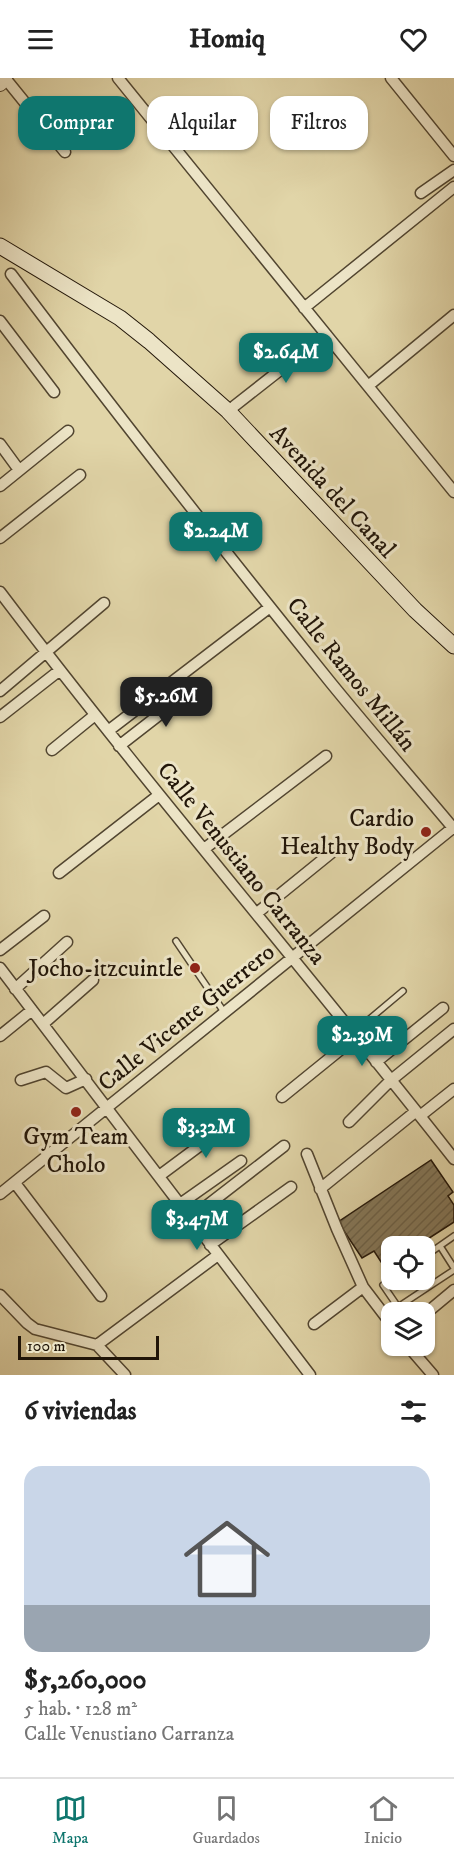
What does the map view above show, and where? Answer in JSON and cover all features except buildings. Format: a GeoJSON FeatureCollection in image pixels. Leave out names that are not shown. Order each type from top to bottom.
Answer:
{"type":"FeatureCollection","features":[{"type":"Feature","properties":{"kind":"main road","name":"Avenida del Canal"},"geometry":{"type":"LineString","coordinates":[[0,246],[120,318],[228,411],[451,646]]}},
{"type":"Feature","properties":{"kind":"street"},"geometry":{"type":"LineString","coordinates":[[0,84],[5,78],[65,152]]}},
{"type":"Feature","properties":{"kind":"street"},"geometry":{"type":"LineString","coordinates":[[118,78],[454,492]]}},
{"type":"Feature","properties":{"kind":"street"},"geometry":{"type":"LineString","coordinates":[[391,78],[454,156]]}},
{"type":"Feature","properties":{"kind":"street"},"geometry":{"type":"LineString","coordinates":[[421,193],[454,170]]}},
{"type":"Feature","properties":{"kind":"street"},"geometry":{"type":"LineString","coordinates":[[304,308],[454,187]]}},
{"type":"Feature","properties":{"kind":"street","name":"Calle Ramos Millán"},"geometry":{"type":"LineString","coordinates":[[19,256],[5,273],[270,608],[454,828]]}},
{"type":"Feature","properties":{"kind":"street"},"geometry":{"type":"LineString","coordinates":[[368,386],[454,315]]}},
{"type":"Feature","properties":{"kind":"street"},"geometry":{"type":"LineString","coordinates":[[0,321],[54,392]]}},
{"type":"Feature","properties":{"kind":"street"},"geometry":{"type":"LineString","coordinates":[[228,411],[326,334]]}},
{"type":"Feature","properties":{"kind":"street"},"geometry":{"type":"LineString","coordinates":[[0,486],[68,431]]}},
{"type":"Feature","properties":{"kind":"street"},"geometry":{"type":"LineString","coordinates":[[0,444],[19,470]]}},
{"type":"Feature","properties":{"kind":"street"},"geometry":{"type":"LineString","coordinates":[[0,538],[80,475]]}},
{"type":"Feature","properties":{"kind":"street","name":"Calle Venustiano Carranza"},"geometry":{"type":"LineString","coordinates":[[1,594],[119,746],[257,913],[454,1159]]}},
{"type":"Feature","properties":{"kind":"street"},"geometry":{"type":"LineString","coordinates":[[0,691],[104,603]]}},
{"type":"Feature","properties":{"kind":"street"},"geometry":{"type":"LineString","coordinates":[[108,731],[270,608]]}},
{"type":"Feature","properties":{"kind":"street"},"geometry":{"type":"LineString","coordinates":[[0,717],[60,670]]}},
{"type":"Feature","properties":{"kind":"street"},"geometry":{"type":"LineString","coordinates":[[119,746],[195,687]]}},
{"type":"Feature","properties":{"kind":"street"},"geometry":{"type":"LineString","coordinates":[[52,750],[95,715]]}},
{"type":"Feature","properties":{"kind":"street"},"geometry":{"type":"LineString","coordinates":[[204,849],[326,756]]}},
{"type":"Feature","properties":{"kind":"street"},"geometry":{"type":"LineString","coordinates":[[59,873],[159,795]]}},
{"type":"Feature","properties":{"kind":"street","name":"Calle Vicente Guerrero"},"geometry":{"type":"LineString","coordinates":[[1,1192],[454,828]]}},
{"type":"Feature","properties":{"kind":"street"},"geometry":{"type":"LineString","coordinates":[[257,913],[331,853]]}},
{"type":"Feature","properties":{"kind":"street"},"geometry":{"type":"LineString","coordinates":[[0,950],[44,916]]}},
{"type":"Feature","properties":{"kind":"street"},"geometry":{"type":"LineString","coordinates":[[15,989],[67,942]]}},
{"type":"Feature","properties":{"kind":"street"},"geometry":{"type":"LineString","coordinates":[[0,968],[310,1375]]}},
{"type":"Feature","properties":{"kind":"street"},"geometry":{"type":"LineString","coordinates":[[43,1024],[93,980]]}},
{"type":"Feature","properties":{"kind":"street"},"geometry":{"type":"LineString","coordinates":[[376,1062],[443,1008]]}},
{"type":"Feature","properties":{"kind":"street"},"geometry":{"type":"LineString","coordinates":[[0,1036],[32,1010]]}},
{"type":"Feature","properties":{"kind":"street"},"geometry":{"type":"LineString","coordinates":[[349,1122],[390,1081],[454,1029]]}},
{"type":"Feature","properties":{"kind":"street"},"geometry":{"type":"LineString","coordinates":[[282,1097],[355,1035]]}},
{"type":"Feature","properties":{"kind":"street"},"geometry":{"type":"LineString","coordinates":[[21,1080],[46,1072],[66,1088],[86,1078]]}},
{"type":"Feature","properties":{"kind":"street"},"geometry":{"type":"LineString","coordinates":[[320,1189],[454,1089]]}},
{"type":"Feature","properties":{"kind":"street"},"geometry":{"type":"LineString","coordinates":[[159,1176],[237,1118]]}},
{"type":"Feature","properties":{"kind":"street"},"geometry":{"type":"LineString","coordinates":[[191,1218],[284,1146]]}},
{"type":"Feature","properties":{"kind":"street"},"geometry":{"type":"LineString","coordinates":[[307,1154],[363,1287],[381,1311]]}},
{"type":"Feature","properties":{"kind":"street"},"geometry":{"type":"LineString","coordinates":[[180,1204],[241,1161]]}},
{"type":"Feature","properties":{"kind":"street"},"geometry":{"type":"LineString","coordinates":[[15,1183],[101,1296]]}},
{"type":"Feature","properties":{"kind":"street"},"geometry":{"type":"LineString","coordinates":[[210,1245],[291,1187]]}},
{"type":"Feature","properties":{"kind":"street"},"geometry":{"type":"LineString","coordinates":[[97,1345],[218,1255]]}},
{"type":"Feature","properties":{"kind":"street"},"geometry":{"type":"LineString","coordinates":[[314,1324],[363,1287]]}},
{"type":"Feature","properties":{"kind":"street"},"geometry":{"type":"LineString","coordinates":[[435,1306],[454,1290]]}},
{"type":"Feature","properties":{"kind":"street"},"geometry":{"type":"LineString","coordinates":[[0,1295],[35,1329],[97,1345],[125,1375]]}},
{"type":"Feature","properties":{"kind":"street"},"geometry":{"type":"LineString","coordinates":[[417,1356],[433,1375]]}},
{"type":"Feature","properties":{"kind":"lane"},"geometry":{"type":"LineString","coordinates":[[176,941],[224,1012]]}},
{"type":"Feature","properties":{"kind":"lane"},"geometry":{"type":"LineString","coordinates":[[355,1035],[404,991]]}},
{"type":"Feature","properties":{"kind":"lane"},"geometry":{"type":"LineString","coordinates":[[435,1249],[454,1236]]}},
{"type":"Feature","properties":{"kind":"lane"},"geometry":{"type":"LineString","coordinates":[[435,1282],[454,1269],[440,1246]]}},
{"type":"Feature","properties":{"kind":"lane"},"geometry":{"type":"LineString","coordinates":[[386,1290],[398,1307],[423,1290]]}},
{"type":"Feature","properties":{"kind":"place","name":"Cardio Healthy Body"},"geometry":{"type":"Point","coordinates":[426,832]}},
{"type":"Feature","properties":{"kind":"place","name":"Jocho-itzcuintle"},"geometry":{"type":"Point","coordinates":[195,968]}},
{"type":"Feature","properties":{"kind":"place","name":"Gym Team Cholo"},"geometry":{"type":"Point","coordinates":[76,1112]}}]}
